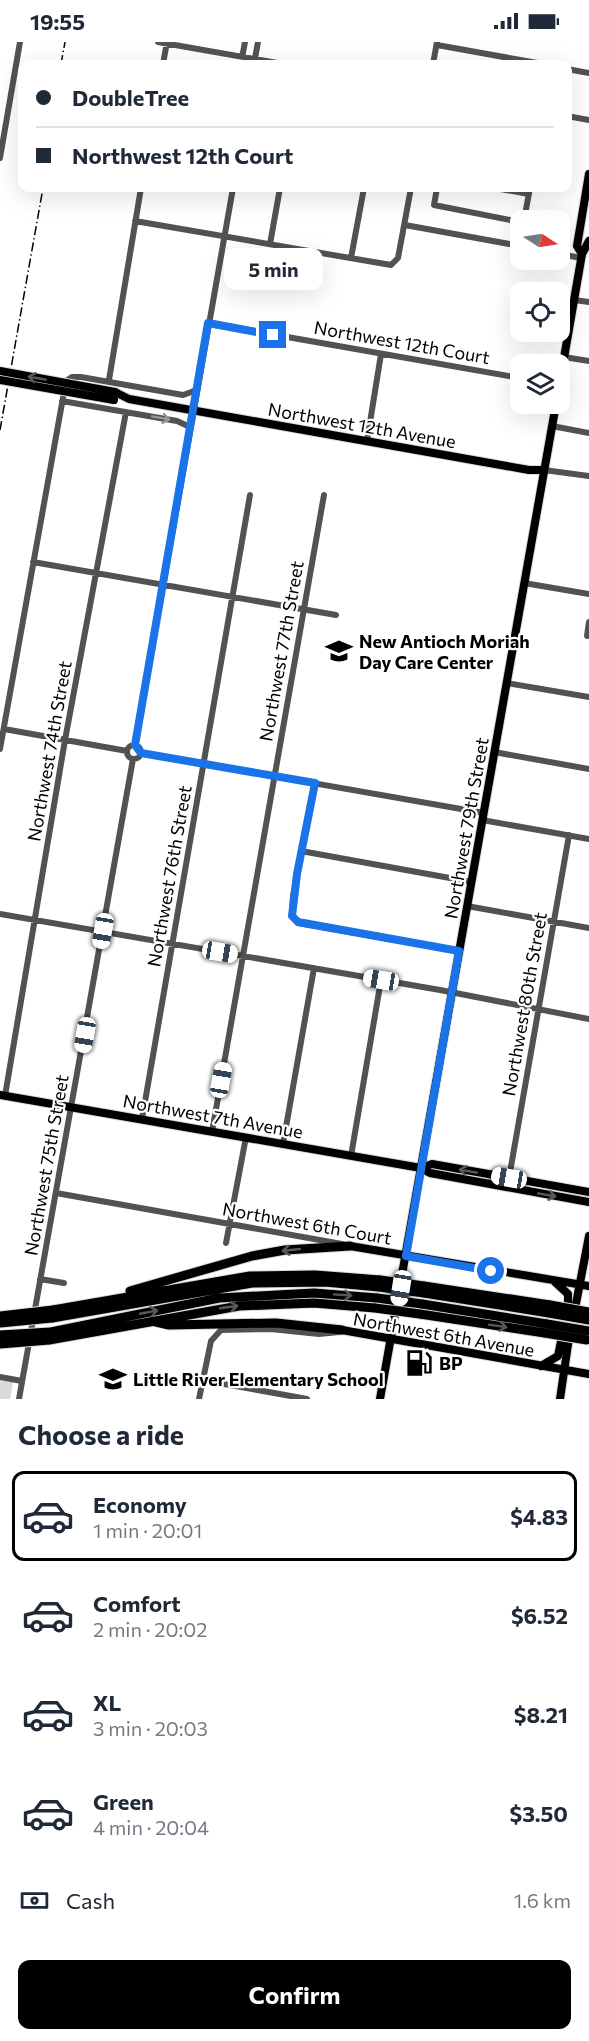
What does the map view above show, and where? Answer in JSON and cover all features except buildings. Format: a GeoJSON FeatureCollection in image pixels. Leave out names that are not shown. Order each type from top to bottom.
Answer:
{"type":"FeatureCollection","features":[{"type":"Feature","properties":{"kind":"highway"},"geometry":{"type":"LineString","coordinates":[[0,1316],[53,1314],[252,1256],[285,1250],[350,1246]]}},
{"type":"Feature","properties":{"kind":"highway"},"geometry":{"type":"LineString","coordinates":[[87,1304],[250,1276],[315,1275],[550,1309],[589,1312]]}},
{"type":"Feature","properties":{"kind":"highway"},"geometry":{"type":"LineString","coordinates":[[0,1323],[252,1283],[380,1284]]}},
{"type":"Feature","properties":{"kind":"highway"},"geometry":{"type":"LineString","coordinates":[[0,1335],[50,1336],[219,1298],[314,1293],[376,1303],[420,1314],[546,1329]]}},
{"type":"Feature","properties":{"kind":"highway"},"geometry":{"type":"LineString","coordinates":[[0,1344],[239,1306],[275,1303],[422,1304],[588,1337]]}},
{"type":"Feature","properties":{"kind":"highway"},"geometry":{"type":"LineString","coordinates":[[550,1309],[589,1320]]}},
{"type":"Feature","properties":{"kind":"highway"},"geometry":{"type":"LineString","coordinates":[[151,1321],[169,1325],[276,1323],[342,1330]]}},
{"type":"Feature","properties":{"kind":"main road"},"geometry":{"type":"LineString","coordinates":[[581,256],[577,246],[589,174]]}},
{"type":"Feature","properties":{"kind":"main road"},"geometry":{"type":"LineString","coordinates":[[565,354],[581,256],[589,241]]}},
{"type":"Feature","properties":{"kind":"main road","name":"Northwest 12th Avenue"},"geometry":{"type":"LineString","coordinates":[[0,371],[129,399],[529,470],[544,470]]}},
{"type":"Feature","properties":{"kind":"main road","name":"Northwest 12th Avenue"},"geometry":{"type":"LineString","coordinates":[[0,380],[114,396]]}},
{"type":"Feature","properties":{"kind":"main road","name":"Northwest 79th Street"},"geometry":{"type":"LineString","coordinates":[[380,1399],[554,414]]}},
{"type":"Feature","properties":{"kind":"main road","name":"Northwest 7th Avenue"},"geometry":{"type":"LineString","coordinates":[[2,1095],[421,1168],[430,1173],[589,1202]]}},
{"type":"Feature","properties":{"kind":"main road","name":"Northwest 7th Avenue"},"geometry":{"type":"LineString","coordinates":[[421,1168],[432,1164],[589,1192]]}},
{"type":"Feature","properties":{"kind":"main road"},"geometry":{"type":"LineString","coordinates":[[560,1399],[589,1236]]}},
{"type":"Feature","properties":{"kind":"main road","name":"Northwest 6th Court"},"geometry":{"type":"LineString","coordinates":[[350,1246],[589,1286]]}},
{"type":"Feature","properties":{"kind":"main road"},"geometry":{"type":"LineString","coordinates":[[540,1367],[555,1359],[562,1344],[568,1298],[566,1290],[555,1282]]}},
{"type":"Feature","properties":{"kind":"main road","name":"Northwest 6th Avenue"},"geometry":{"type":"LineString","coordinates":[[342,1330],[589,1374]]}},
{"type":"Feature","properties":{"kind":"street"},"geometry":{"type":"LineString","coordinates":[[0,158],[20,42]]}},
{"type":"Feature","properties":{"kind":"street"},"geometry":{"type":"LineString","coordinates":[[158,42],[249,60]]}},
{"type":"Feature","properties":{"kind":"street"},"geometry":{"type":"LineString","coordinates":[[242,57],[245,42]]}},
{"type":"Feature","properties":{"kind":"street"},"geometry":{"type":"LineString","coordinates":[[254,60],[258,42]]}},
{"type":"Feature","properties":{"kind":"street"},"geometry":{"type":"LineString","coordinates":[[164,60],[167,43]]}},
{"type":"Feature","properties":{"kind":"street"},"geometry":{"type":"LineString","coordinates":[[434,60],[437,44],[522,60]]}},
{"type":"Feature","properties":{"kind":"street"},"geometry":{"type":"LineString","coordinates":[[572,70],[589,73]]}},
{"type":"Feature","properties":{"kind":"street"},"geometry":{"type":"LineString","coordinates":[[572,117],[589,120]]}},
{"type":"Feature","properties":{"kind":"street"},"geometry":{"type":"LineString","coordinates":[[108,380],[140,192]]}},
{"type":"Feature","properties":{"kind":"street"},"geometry":{"type":"LineString","coordinates":[[231,192],[135,745],[141,753],[274,775],[589,839]]}},
{"type":"Feature","properties":{"kind":"street"},"geometry":{"type":"LineString","coordinates":[[270,244],[279,192]]}},
{"type":"Feature","properties":{"kind":"street"},"geometry":{"type":"LineString","coordinates":[[351,258],[363,192]]}},
{"type":"Feature","properties":{"kind":"street"},"geometry":{"type":"LineString","coordinates":[[135,221],[391,265],[395,263],[410,192]]}},
{"type":"Feature","properties":{"kind":"street"},"geometry":{"type":"LineString","coordinates":[[436,192],[434,205],[510,219]]}},
{"type":"Feature","properties":{"kind":"street"},"geometry":{"type":"LineString","coordinates":[[525,210],[530,192]]}},
{"type":"Feature","properties":{"kind":"street"},"geometry":{"type":"LineString","coordinates":[[405,225],[510,244]]}},
{"type":"Feature","properties":{"kind":"street"},"geometry":{"type":"LineString","coordinates":[[570,255],[581,256]]}},
{"type":"Feature","properties":{"kind":"street"},"geometry":{"type":"LineString","coordinates":[[574,300],[589,303]]}},
{"type":"Feature","properties":{"kind":"street","name":"Northwest 12th Court"},"geometry":{"type":"LineString","coordinates":[[208,323],[510,376]]}},
{"type":"Feature","properties":{"kind":"street"},"geometry":{"type":"LineString","coordinates":[[367,441],[381,354]]}},
{"type":"Feature","properties":{"kind":"street"},"geometry":{"type":"LineString","coordinates":[[570,358],[589,361]]}},
{"type":"Feature","properties":{"kind":"street"},"geometry":{"type":"LineString","coordinates":[[0,749],[65,385],[69,378],[76,376],[183,395],[197,390]]}},
{"type":"Feature","properties":{"kind":"street"},"geometry":{"type":"LineString","coordinates":[[62,401],[177,421],[190,427]]}},
{"type":"Feature","properties":{"kind":"street","name":"Northwest 74th Street"},"geometry":{"type":"LineString","coordinates":[[2,1095],[126,412]]}},
{"type":"Feature","properties":{"kind":"street"},"geometry":{"type":"LineString","coordinates":[[552,426],[589,433]]}},
{"type":"Feature","properties":{"kind":"street","name":"Northwest 12th Avenue"},"geometry":{"type":"LineString","coordinates":[[544,470],[589,476]]}},
{"type":"Feature","properties":{"kind":"street","name":"Northwest 76th Street"},"geometry":{"type":"LineString","coordinates":[[142,1119],[250,495]]}},
{"type":"Feature","properties":{"kind":"street","name":"Northwest 77th Street"},"geometry":{"type":"LineString","coordinates":[[212,1132],[324,495]]}},
{"type":"Feature","properties":{"kind":"street"},"geometry":{"type":"LineString","coordinates":[[33,562],[336,615]]}},
{"type":"Feature","properties":{"kind":"street"},"geometry":{"type":"LineString","coordinates":[[524,583],[589,594]]}},
{"type":"Feature","properties":{"kind":"street"},"geometry":{"type":"LineString","coordinates":[[587,636],[589,622]]}},
{"type":"Feature","properties":{"kind":"street"},"geometry":{"type":"LineString","coordinates":[[507,683],[589,698]]}},
{"type":"Feature","properties":{"kind":"street"},"geometry":{"type":"LineString","coordinates":[[4,729],[127,751],[133,759],[141,753]]}},
{"type":"Feature","properties":{"kind":"street"},"geometry":{"type":"LineString","coordinates":[[127,751],[130,746],[135,745]]}},
{"type":"Feature","properties":{"kind":"street"},"geometry":{"type":"LineString","coordinates":[[494,752],[589,769]]}},
{"type":"Feature","properties":{"kind":"street","name":"Northwest 75th Street"},"geometry":{"type":"LineString","coordinates":[[19,1399],[133,759]]}},
{"type":"Feature","properties":{"kind":"street"},"geometry":{"type":"LineString","coordinates":[[315,783],[301,851],[292,916],[298,922],[459,951]]}},
{"type":"Feature","properties":{"kind":"street","name":"Northwest 80th Street"},"geometry":{"type":"LineString","coordinates":[[509,1178],[569,835]]}},
{"type":"Feature","properties":{"kind":"street"},"geometry":{"type":"LineString","coordinates":[[301,851],[472,882]]}},
{"type":"Feature","properties":{"kind":"street"},"geometry":{"type":"LineString","coordinates":[[467,906],[589,928]]}},
{"type":"Feature","properties":{"kind":"street"},"geometry":{"type":"LineString","coordinates":[[0,914],[589,1018]]}},
{"type":"Feature","properties":{"kind":"street"},"geometry":{"type":"LineString","coordinates":[[283,1144],[314,968]]}},
{"type":"Feature","properties":{"kind":"street"},"geometry":{"type":"LineString","coordinates":[[351,1156],[381,980]]}},
{"type":"Feature","properties":{"kind":"street"},"geometry":{"type":"LineString","coordinates":[[226,1243],[246,1137]]}},
{"type":"Feature","properties":{"kind":"street","name":"Northwest 6th Court"},"geometry":{"type":"LineString","coordinates":[[56,1193],[350,1246]]}},
{"type":"Feature","properties":{"kind":"street"},"geometry":{"type":"LineString","coordinates":[[40,1279],[64,1283]]}},
{"type":"Feature","properties":{"kind":"street","name":"Northwest 6th Avenue"},"geometry":{"type":"LineString","coordinates":[[202,1380],[211,1341],[221,1330],[271,1329],[319,1334],[342,1330]]}},
{"type":"Feature","properties":{"kind":"street"},"geometry":{"type":"LineString","coordinates":[[0,1377],[22,1381]]}},
{"type":"Feature","properties":{"kind":"street"},"geometry":{"type":"LineString","coordinates":[[199,1399],[202,1380],[307,1399]]}},
{"type":"Feature","properties":{"kind":"shaded area"},"geometry":{"type":"Polygon","coordinates":[[[0,1380],[13,1382],[10,1399],[0,1399],[0,1380]]]}},
{"type":"Feature","properties":{"kind":"railway"},"geometry":{"type":"LineString","coordinates":[[62,60],[65,42]]}},
{"type":"Feature","properties":{"kind":"railway"},"geometry":{"type":"LineString","coordinates":[[0,430],[42,192]]}},
{"type":"Feature","properties":{"kind":"place","name":"New Antioch Moriah Day Care Center"},"geometry":{"type":"Point","coordinates":[339,651]}},
{"type":"Feature","properties":{"kind":"place","name":"BP"},"geometry":{"type":"Point","coordinates":[419,1363]}},
{"type":"Feature","properties":{"kind":"place","name":"Little River Elementary School"},"geometry":{"type":"Point","coordinates":[113,1379]}},
{"type":"Feature","properties":{"kind":"route"},"geometry":{"type":"LineString","coordinates":[[273,335],[208,323],[135,745],[139,747],[141,753],[315,783],[293,896],[292,916],[298,922],[459,951],[406,1256],[491,1271]]}}]}
